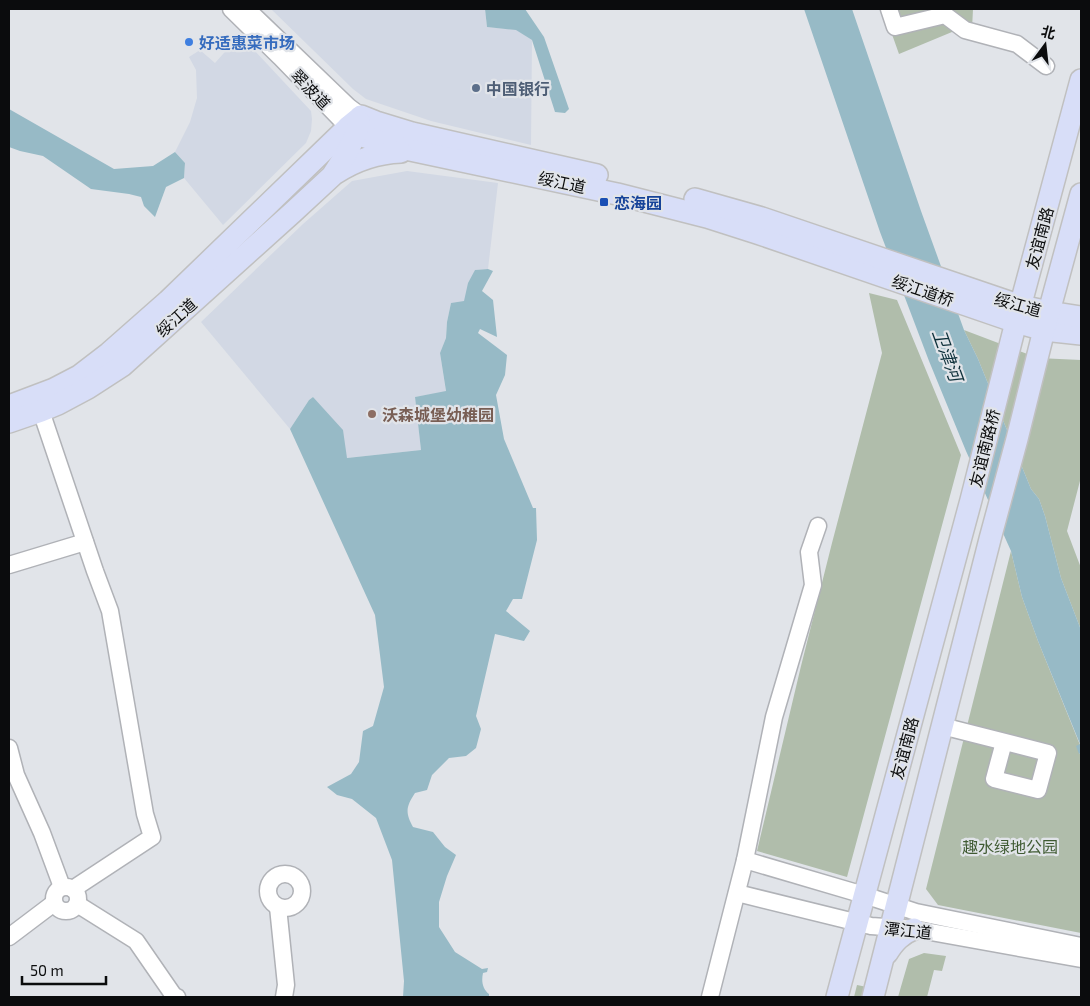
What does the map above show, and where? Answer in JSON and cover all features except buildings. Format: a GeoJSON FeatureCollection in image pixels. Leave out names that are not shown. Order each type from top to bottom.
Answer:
{"type":"FeatureCollection","features":[{"type":"Feature","properties":{"kind":"main road","name":"友谊南路"},"geometry":{"type":"LineString","coordinates":[[998,397],[1018,314],[1081,80]]}},
{"type":"Feature","properties":{"kind":"main road","name":"绥江道"},"geometry":{"type":"LineString","coordinates":[[355,126],[396,147],[416,142],[699,215],[877,266]]}},
{"type":"Feature","properties":{"kind":"main road","name":"绥江道"},"geometry":{"type":"LineString","coordinates":[[9,406],[79,376],[110,353],[168,301],[314,160],[344,140],[355,126]]}},
{"type":"Feature","properties":{"kind":"main road","name":"绥江道"},"geometry":{"type":"LineString","coordinates":[[9,422],[41,411],[88,388],[122,366],[332,176],[345,156],[355,126]]}},
{"type":"Feature","properties":{"kind":"main road"},"geometry":{"type":"LineString","coordinates":[[332,176],[360,159],[392,152],[416,142]]}},
{"type":"Feature","properties":{"kind":"main road","name":"友谊南路"},"geometry":{"type":"LineString","coordinates":[[1017,439],[1081,194]]}},
{"type":"Feature","properties":{"kind":"main road"},"geometry":{"type":"LineString","coordinates":[[961,295],[1000,290],[1014,284],[1027,268],[1036,249]]}},
{"type":"Feature","properties":{"kind":"main road"},"geometry":{"type":"LineString","coordinates":[[1018,314],[1047,286],[1064,258]]}},
{"type":"Feature","properties":{"kind":"main road","name":"绥江道桥"},"geometry":{"type":"LineString","coordinates":[[877,266],[961,295]]}},
{"type":"Feature","properties":{"kind":"main road","name":"绥江道"},"geometry":{"type":"LineString","coordinates":[[961,295],[1018,314],[1047,321],[1081,334]]}},
{"type":"Feature","properties":{"kind":"main road","name":"绥江道"},"geometry":{"type":"LineString","coordinates":[[1047,321],[1081,317]]}},
{"type":"Feature","properties":{"kind":"main road","name":"友谊南路桥"},"geometry":{"type":"LineString","coordinates":[[971,500],[998,397]]}},
{"type":"Feature","properties":{"kind":"main road","name":"友谊南路桥"},"geometry":{"type":"LineString","coordinates":[[990,539],[1017,439]]}},
{"type":"Feature","properties":{"kind":"main road","name":"友谊南路"},"geometry":{"type":"LineString","coordinates":[[891,920],[864,895],[971,500]]}},
{"type":"Feature","properties":{"kind":"main road","name":"友谊南路"},"geometry":{"type":"LineString","coordinates":[[837,997],[849,951],[891,920],[990,539]]}},
{"type":"Feature","properties":{"kind":"main road"},"geometry":{"type":"LineString","coordinates":[[873,997],[883,960],[895,942],[906,932],[891,920]]}},
{"type":"Feature","properties":{"kind":"street","name":"翠波道"},"geometry":{"type":"LineString","coordinates":[[231,9],[355,126]]}},
{"type":"Feature","properties":{"kind":"street","name":"翠波道"},"geometry":{"type":"LineString","coordinates":[[247,9],[349,107],[355,126]]}},
{"type":"Feature","properties":{"kind":"street"},"geometry":{"type":"LineString","coordinates":[[890,9],[895,27],[945,15],[965,30],[1017,44],[1046,66]]}},
{"type":"Feature","properties":{"kind":"street"},"geometry":{"type":"LineString","coordinates":[[41,411],[110,611],[145,814],[152,837],[71,893]]}},
{"type":"Feature","properties":{"kind":"street"},"geometry":{"type":"LineString","coordinates":[[710,997],[745,860],[774,717],[813,585],[809,552],[818,526]]}},
{"type":"Feature","properties":{"kind":"street"},"geometry":{"type":"LineString","coordinates":[[9,565],[85,542]]}},
{"type":"Feature","properties":{"kind":"street"},"geometry":{"type":"LineString","coordinates":[[942,726],[1004,742]]}},
{"type":"Feature","properties":{"kind":"street"},"geometry":{"type":"LineString","coordinates":[[9,748],[16,775],[71,893],[74,908],[67,911],[59,909],[54,903],[56,892],[71,893],[136,941],[174,996],[177,997]]}},
{"type":"Feature","properties":{"kind":"street","name":"潭江道"},"geometry":{"type":"LineString","coordinates":[[745,860],[864,895],[891,920],[1081,946]]}},
{"type":"Feature","properties":{"kind":"street","name":"潭江道"},"geometry":{"type":"LineString","coordinates":[[737,893],[891,920],[1081,959]]}},
{"type":"Feature","properties":{"kind":"street"},"geometry":{"type":"LineString","coordinates":[[9,937],[54,903]]}},
{"type":"Feature","properties":{"kind":"street"},"geometry":{"type":"LineString","coordinates":[[278,907],[286,985],[284,997]]}},
{"type":"Feature","properties":{"kind":"shaded area"},"geometry":{"type":"Polygon","coordinates":[[[271,9],[485,9],[487,27],[517,30],[532,40],[531,145],[431,121],[366,99],[353,89],[271,9]]]}},
{"type":"Feature","properties":{"kind":"shaded area"},"geometry":{"type":"Polygon","coordinates":[[[240,35],[311,111],[311,131],[306,143],[223,225],[184,178],[185,163],[175,152],[190,122],[197,98],[196,70],[189,57],[200,50],[215,63],[240,35]]]}},
{"type":"Feature","properties":{"kind":"shaded area"},"geometry":{"type":"Polygon","coordinates":[[[407,171],[498,183],[488,269],[475,270],[464,302],[451,303],[446,338],[440,353],[446,392],[415,397],[421,450],[347,458],[313,397],[290,429],[201,322],[303,224],[352,181],[407,171]]]}},
{"type":"Feature","properties":{"kind":"green space"},"geometry":{"type":"Polygon","coordinates":[[[883,9],[973,9],[972,29],[964,27],[899,54],[883,9]]]}},
{"type":"Feature","properties":{"kind":"green space"},"geometry":{"type":"Polygon","coordinates":[[[869,293],[897,300],[961,455],[847,877],[757,851],[801,666],[882,353],[869,293]]]}},
{"type":"Feature","properties":{"kind":"green space"},"geometry":{"type":"Polygon","coordinates":[[[964,330],[1038,358],[1081,360],[1081,477],[1067,531],[1081,568],[1081,630],[1061,578],[1039,499],[1031,489],[978,359],[964,330]]]}},
{"type":"Feature","properties":{"kind":"green space","name":"趣水绿地公园"},"geometry":{"type":"Polygon","coordinates":[[[1011,551],[1022,597],[1080,745],[1081,933],[938,905],[926,889],[1011,551]]]}},
{"type":"Feature","properties":{"kind":"green space"},"geometry":{"type":"Polygon","coordinates":[[[924,953],[946,956],[942,971],[934,970],[927,997],[898,997],[909,959],[924,953]]]}},
{"type":"Feature","properties":{"kind":"green space"},"geometry":{"type":"Polygon","coordinates":[[[857,985],[867,987],[864,997],[854,997],[857,985]]]}},
{"type":"Feature","properties":{"kind":"water"},"geometry":{"type":"Polygon","coordinates":[[[485,9],[525,9],[544,37],[569,109],[565,113],[555,112],[532,40],[516,30],[487,27],[485,9]]]}},
{"type":"Feature","properties":{"kind":"water","name":"卫津河"},"geometry":{"type":"Polygon","coordinates":[[[804,9],[852,9],[964,330],[978,359],[1031,489],[1039,499],[1061,578],[1081,630],[1081,753],[1079,754],[1076,746],[1080,744],[1022,597],[1011,551],[966,451],[929,361],[880,232],[804,9]]]}},
{"type":"Feature","properties":{"kind":"water"},"geometry":{"type":"Polygon","coordinates":[[[9,109],[114,169],[153,166],[175,152],[185,163],[184,178],[166,187],[155,217],[144,206],[141,197],[91,189],[43,156],[9,147],[9,109]]]}},
{"type":"Feature","properties":{"kind":"water"},"geometry":{"type":"Polygon","coordinates":[[[488,269],[493,271],[482,291],[493,300],[497,337],[480,329],[478,333],[507,355],[505,375],[496,395],[504,439],[533,508],[536,508],[537,540],[522,599],[513,599],[506,611],[530,631],[524,641],[495,634],[476,716],[481,729],[476,748],[466,756],[449,758],[432,775],[427,790],[415,793],[410,802],[408,813],[413,827],[433,832],[445,847],[456,855],[439,902],[439,927],[455,952],[482,969],[488,968],[487,972],[483,973],[482,979],[489,997],[403,997],[404,981],[392,860],[376,818],[352,799],[337,795],[327,787],[351,774],[359,762],[363,731],[373,726],[384,687],[375,615],[290,429],[313,397],[343,430],[347,458],[421,450],[415,397],[446,391],[440,353],[446,338],[451,303],[464,301],[468,283],[475,270],[488,269]]]}},
{"type":"Feature","properties":{"kind":"place","name":"好适惠菜市场"},"geometry":{"type":"Point","coordinates":[189,42]}},
{"type":"Feature","properties":{"kind":"place","name":"中国银行"},"geometry":{"type":"Point","coordinates":[476,88]}},
{"type":"Feature","properties":{"kind":"place","name":"恋海园"},"geometry":{"type":"Point","coordinates":[604,202]}},
{"type":"Feature","properties":{"kind":"place","name":"沃森城堡幼稚园"},"geometry":{"type":"Point","coordinates":[372,414]}}]}
